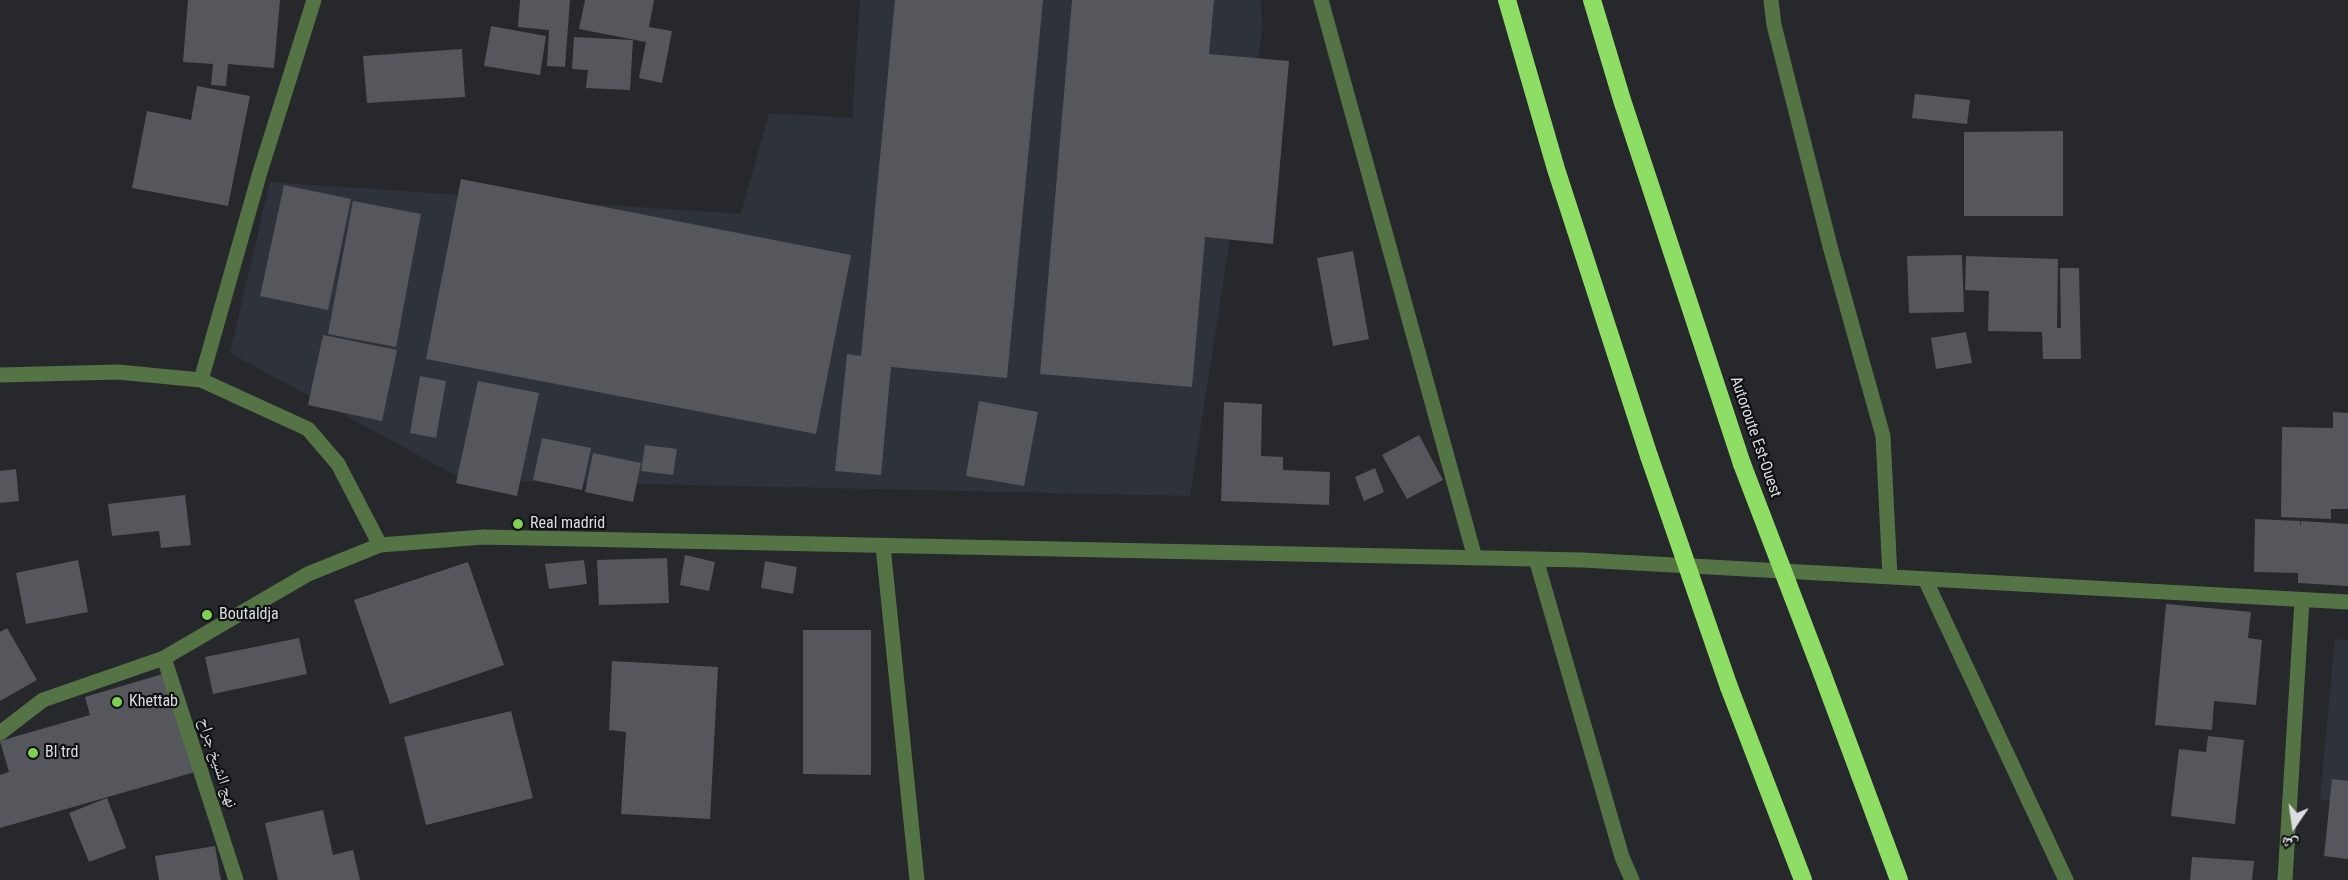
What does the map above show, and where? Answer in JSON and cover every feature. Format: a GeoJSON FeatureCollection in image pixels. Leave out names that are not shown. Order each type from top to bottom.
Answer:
{"type":"FeatureCollection","features":[{"type":"Feature","properties":{"kind":"highway"},"geometry":{"type":"LineString","coordinates":[[1507,0],[1556,169],[1649,456],[1729,687],[1803,880]]}},
{"type":"Feature","properties":{"kind":"highway","name":"Autoroute Est-Ouest"},"geometry":{"type":"LineString","coordinates":[[1592,0],[1622,100],[1742,464],[1899,880]]}},
{"type":"Feature","properties":{"kind":"street"},"geometry":{"type":"LineString","coordinates":[[201,380],[260,172],[314,0]]}},
{"type":"Feature","properties":{"kind":"street"},"geometry":{"type":"LineString","coordinates":[[1321,0],[1475,558]]}},
{"type":"Feature","properties":{"kind":"street"},"geometry":{"type":"LineString","coordinates":[[1771,0],[1774,26],[1831,250],[1883,436],[1890,577]]}},
{"type":"Feature","properties":{"kind":"street"},"geometry":{"type":"LineString","coordinates":[[0,375],[118,372],[201,380],[308,429],[338,464],[380,545]]}},
{"type":"Feature","properties":{"kind":"street"},"geometry":{"type":"LineString","coordinates":[[0,732],[43,700],[164,658],[308,574],[380,545],[483,537],[1536,559],[2348,602]]}},
{"type":"Feature","properties":{"kind":"street"},"geometry":{"type":"LineString","coordinates":[[883,546],[917,880]]}},
{"type":"Feature","properties":{"kind":"street"},"geometry":{"type":"LineString","coordinates":[[1536,559],[1622,857],[1632,880]]}},
{"type":"Feature","properties":{"kind":"street"},"geometry":{"type":"LineString","coordinates":[[1925,579],[2066,880]]}},
{"type":"Feature","properties":{"kind":"street"},"geometry":{"type":"LineString","coordinates":[[2285,880],[2302,600]]}},
{"type":"Feature","properties":{"kind":"street","name":"نهج الشيخ جراح"},"geometry":{"type":"LineString","coordinates":[[164,658],[236,880]]}},
{"type":"Feature","properties":{"kind":"shaded area"},"geometry":{"type":"Polygon","coordinates":[[[860,0],[1261,0],[1262,32],[1190,496],[464,480],[230,353],[270,182],[741,214],[769,113],[852,118],[860,0]]]}},
{"type":"Feature","properties":{"kind":"shaded area"},"geometry":{"type":"Polygon","coordinates":[[[2335,639],[2348,640],[2348,801],[2320,800],[2335,639]]]}},
{"type":"Feature","properties":{"kind":"building"},"geometry":{"type":"Polygon","coordinates":[[[188,0],[280,0],[274,68],[228,64],[226,86],[211,85],[213,64],[183,62],[188,0]]]}},
{"type":"Feature","properties":{"kind":"building"},"geometry":{"type":"Polygon","coordinates":[[[520,0],[570,0],[565,67],[547,66],[549,30],[518,27],[520,0]]]}},
{"type":"Feature","properties":{"kind":"building"},"geometry":{"type":"Polygon","coordinates":[[[585,0],[654,0],[649,27],[672,31],[662,83],[639,78],[646,42],[579,29],[585,0]]]}},
{"type":"Feature","properties":{"kind":"building"},"geometry":{"type":"Polygon","coordinates":[[[895,0],[1043,0],[1007,378],[891,367],[881,475],[835,471],[847,354],[861,356],[895,0]]]}},
{"type":"Feature","properties":{"kind":"building"},"geometry":{"type":"Polygon","coordinates":[[[1072,0],[1214,0],[1209,54],[1289,61],[1273,244],[1205,237],[1192,387],[1040,374],[1072,0]]]}},
{"type":"Feature","properties":{"kind":"building"},"geometry":{"type":"Polygon","coordinates":[[[491,26],[546,36],[540,75],[484,66],[491,26]]]}},
{"type":"Feature","properties":{"kind":"building"},"geometry":{"type":"Polygon","coordinates":[[[574,37],[633,40],[630,90],[586,88],[588,70],[572,69],[574,37]]]}},
{"type":"Feature","properties":{"kind":"building"},"geometry":{"type":"Polygon","coordinates":[[[462,49],[465,97],[367,103],[363,56],[462,49]]]}},
{"type":"Feature","properties":{"kind":"building"},"geometry":{"type":"Polygon","coordinates":[[[197,86],[250,96],[228,206],[132,188],[147,111],[191,120],[197,86]]]}},
{"type":"Feature","properties":{"kind":"building"},"geometry":{"type":"Polygon","coordinates":[[[1915,94],[1970,100],[1967,124],[1912,118],[1915,94]]]}},
{"type":"Feature","properties":{"kind":"building"},"geometry":{"type":"Polygon","coordinates":[[[2063,131],[2063,216],[1964,216],[1964,132],[2063,131]]]}},
{"type":"Feature","properties":{"kind":"building"},"geometry":{"type":"Polygon","coordinates":[[[461,179],[851,255],[816,434],[426,359],[461,179]]]}},
{"type":"Feature","properties":{"kind":"building"},"geometry":{"type":"Polygon","coordinates":[[[284,185],[351,199],[328,310],[260,296],[284,185]]]}},
{"type":"Feature","properties":{"kind":"building"},"geometry":{"type":"Polygon","coordinates":[[[353,201],[421,214],[396,347],[328,334],[353,201]]]}},
{"type":"Feature","properties":{"kind":"building"},"geometry":{"type":"Polygon","coordinates":[[[1353,251],[1369,339],[1333,346],[1317,258],[1353,251]]]}},
{"type":"Feature","properties":{"kind":"building"},"geometry":{"type":"Polygon","coordinates":[[[1962,255],[1964,312],[1909,313],[1907,256],[1962,255]]]}},
{"type":"Feature","properties":{"kind":"building"},"geometry":{"type":"Polygon","coordinates":[[[1966,256],[2058,259],[2057,328],[2061,328],[2060,268],[2079,268],[2081,359],[2043,359],[2042,332],[1988,331],[1989,291],[1965,290],[1966,256]]]}},
{"type":"Feature","properties":{"kind":"building"},"geometry":{"type":"Polygon","coordinates":[[[1966,332],[1972,363],[1936,369],[1931,338],[1966,332]]]}},
{"type":"Feature","properties":{"kind":"building"},"geometry":{"type":"Polygon","coordinates":[[[323,335],[397,350],[382,421],[308,405],[323,335]]]}},
{"type":"Feature","properties":{"kind":"building"},"geometry":{"type":"Polygon","coordinates":[[[420,376],[446,381],[436,438],[410,433],[420,376]]]}},
{"type":"Feature","properties":{"kind":"building"},"geometry":{"type":"Polygon","coordinates":[[[478,381],[539,393],[517,496],[456,483],[478,381]]]}},
{"type":"Feature","properties":{"kind":"building"},"geometry":{"type":"Polygon","coordinates":[[[979,401],[1038,412],[1024,486],[966,476],[979,401]]]}},
{"type":"Feature","properties":{"kind":"building"},"geometry":{"type":"Polygon","coordinates":[[[1224,402],[1262,404],[1261,456],[1283,457],[1283,470],[1330,472],[1329,505],[1221,501],[1224,402]]]}},
{"type":"Feature","properties":{"kind":"building"},"geometry":{"type":"Polygon","coordinates":[[[2333,412],[2348,413],[2348,509],[2331,509],[2331,519],[2281,517],[2282,427],[2333,428],[2333,412]]]}},
{"type":"Feature","properties":{"kind":"building"},"geometry":{"type":"Polygon","coordinates":[[[1419,435],[1443,480],[1407,499],[1382,455],[1419,435]]]}},
{"type":"Feature","properties":{"kind":"building"},"geometry":{"type":"Polygon","coordinates":[[[542,438],[591,448],[582,490],[533,480],[542,438]]]}},
{"type":"Feature","properties":{"kind":"building"},"geometry":{"type":"Polygon","coordinates":[[[645,445],[677,449],[673,475],[641,471],[645,445]]]}},
{"type":"Feature","properties":{"kind":"building"},"geometry":{"type":"Polygon","coordinates":[[[593,453],[641,463],[633,502],[585,492],[593,453]]]}},
{"type":"Feature","properties":{"kind":"building"},"geometry":{"type":"Polygon","coordinates":[[[1375,468],[1384,492],[1364,501],[1355,477],[1375,468]]]}},
{"type":"Feature","properties":{"kind":"building"},"geometry":{"type":"Polygon","coordinates":[[[16,469],[19,501],[0,503],[0,471],[16,469]]]}},
{"type":"Feature","properties":{"kind":"building"},"geometry":{"type":"Polygon","coordinates":[[[185,495],[191,545],[161,548],[159,531],[112,536],[108,504],[185,495]]]}},
{"type":"Feature","properties":{"kind":"building"},"geometry":{"type":"Polygon","coordinates":[[[2255,519],[2300,521],[2300,528],[2301,521],[2348,524],[2348,586],[2298,583],[2298,573],[2254,572],[2255,519]]]}},
{"type":"Feature","properties":{"kind":"building"},"geometry":{"type":"Polygon","coordinates":[[[685,555],[715,562],[709,591],[680,585],[685,555]]]}},
{"type":"Feature","properties":{"kind":"building"},"geometry":{"type":"Polygon","coordinates":[[[667,558],[669,603],[599,605],[597,560],[667,558]]]}},
{"type":"Feature","properties":{"kind":"building"},"geometry":{"type":"Polygon","coordinates":[[[78,560],[88,612],[26,624],[16,573],[78,560]]]}},
{"type":"Feature","properties":{"kind":"building"},"geometry":{"type":"Polygon","coordinates":[[[584,560],[587,584],[549,589],[545,564],[584,560]]]}},
{"type":"Feature","properties":{"kind":"building"},"geometry":{"type":"Polygon","coordinates":[[[765,561],[797,567],[793,594],[761,588],[765,561]]]}},
{"type":"Feature","properties":{"kind":"building"},"geometry":{"type":"Polygon","coordinates":[[[468,562],[504,665],[390,704],[354,600],[468,562]]]}},
{"type":"Feature","properties":{"kind":"building"},"geometry":{"type":"Polygon","coordinates":[[[2166,604],[2251,612],[2248,638],[2262,640],[2256,705],[2214,701],[2212,730],[2155,725],[2166,604]]]}},
{"type":"Feature","properties":{"kind":"building"},"geometry":{"type":"Polygon","coordinates":[[[7,628],[37,680],[0,701],[0,632],[7,628]]]}},
{"type":"Feature","properties":{"kind":"building"},"geometry":{"type":"Polygon","coordinates":[[[803,630],[871,630],[871,775],[803,774],[803,630]]]}},
{"type":"Feature","properties":{"kind":"building"},"geometry":{"type":"Polygon","coordinates":[[[299,638],[307,674],[213,694],[205,657],[299,638]]]}},
{"type":"Feature","properties":{"kind":"building"},"geometry":{"type":"Polygon","coordinates":[[[612,661],[718,667],[710,819],[621,814],[626,732],[609,730],[612,661]]]}},
{"type":"Feature","properties":{"kind":"building"},"geometry":{"type":"Polygon","coordinates":[[[166,673],[195,772],[0,828],[0,775],[9,772],[0,741],[90,715],[85,697],[166,673]]]}},
{"type":"Feature","properties":{"kind":"building"},"geometry":{"type":"Polygon","coordinates":[[[511,711],[533,798],[426,825],[404,737],[511,711]]]}},
{"type":"Feature","properties":{"kind":"building"},"geometry":{"type":"Polygon","coordinates":[[[2208,736],[2244,740],[2235,824],[2171,816],[2179,749],[2206,752],[2208,736]]]}},
{"type":"Feature","properties":{"kind":"building"},"geometry":{"type":"Polygon","coordinates":[[[2332,779],[2348,781],[2348,859],[2324,856],[2332,779]]]}},
{"type":"Feature","properties":{"kind":"building"},"geometry":{"type":"Polygon","coordinates":[[[107,798],[126,848],[89,862],[69,813],[107,798]]]}},
{"type":"Feature","properties":{"kind":"building"},"geometry":{"type":"Polygon","coordinates":[[[323,810],[333,855],[353,850],[360,880],[278,880],[265,823],[323,810]]]}},
{"type":"Feature","properties":{"kind":"building"},"geometry":{"type":"Polygon","coordinates":[[[215,846],[221,880],[159,880],[155,856],[215,846]]]}},
{"type":"Feature","properties":{"kind":"building"},"geometry":{"type":"Polygon","coordinates":[[[2192,857],[2254,861],[2252,880],[2190,880],[2192,857]]]}},
{"type":"Feature","properties":{"kind":"place","name":"Real madrid"},"geometry":{"type":"Point","coordinates":[518,524]}},
{"type":"Feature","properties":{"kind":"place","name":"Boutaldja"},"geometry":{"type":"Point","coordinates":[207,615]}},
{"type":"Feature","properties":{"kind":"place","name":"Khettab"},"geometry":{"type":"Point","coordinates":[117,702]}},
{"type":"Feature","properties":{"kind":"place","name":"Bl trd"},"geometry":{"type":"Point","coordinates":[33,753]}}]}
